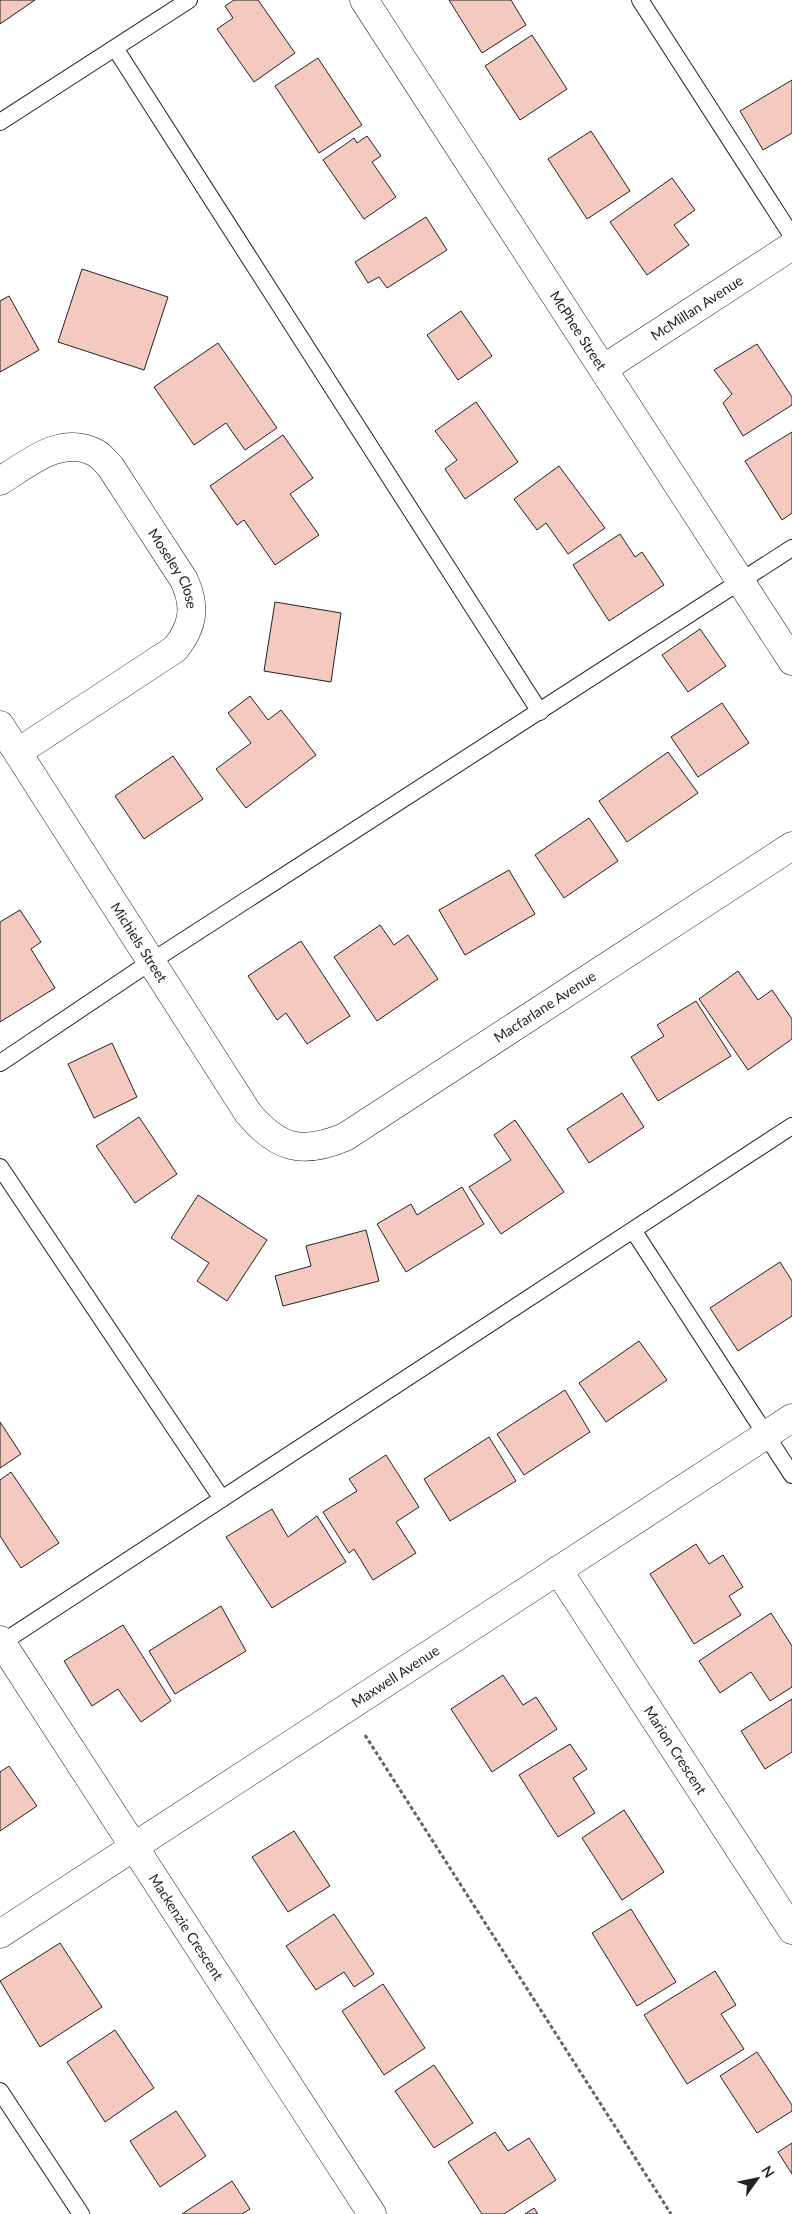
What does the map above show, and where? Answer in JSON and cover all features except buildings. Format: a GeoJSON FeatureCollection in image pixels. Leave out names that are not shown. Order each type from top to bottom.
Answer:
{"type":"FeatureCollection","features":[{"type":"Feature","properties":{"kind":"street","name":"McPhee Street"},"geometry":{"type":"LineString","coordinates":[[364,0],[792,661]]}},
{"type":"Feature","properties":{"kind":"street","name":"McMillan Avenue"},"geometry":{"type":"LineString","coordinates":[[603,369],[792,246]]}},
{"type":"Feature","properties":{"kind":"street","name":"Moseley Close"},"geometry":{"type":"LineString","coordinates":[[0,481],[47,452],[65,446],[80,447],[96,453],[110,466],[184,580],[191,594],[192,610],[184,637],[175,649],[18,752]]}},
{"type":"Feature","properties":{"kind":"street","name":"Michiels Street"},"geometry":{"type":"LineString","coordinates":[[0,724],[248,1113],[262,1130],[275,1140],[290,1146]]}},
{"type":"Feature","properties":{"kind":"street","name":"Macfarlane Avenue"},"geometry":{"type":"LineString","coordinates":[[290,1146],[309,1147],[327,1145],[346,1137],[792,846]]}},
{"type":"Feature","properties":{"kind":"street","name":"Maxwell Avenue"},"geometry":{"type":"LineString","coordinates":[[0,1934],[792,1418]]}},
{"type":"Feature","properties":{"kind":"street","name":"Marion Crescent"},"geometry":{"type":"LineString","coordinates":[[558,1570],[792,1930]]}},
{"type":"Feature","properties":{"kind":"street","name":"Mackenzie Crescent"},"geometry":{"type":"LineString","coordinates":[[1,1642],[372,2214]]}},
{"type":"Feature","properties":{"kind":"lane"},"geometry":{"type":"LineString","coordinates":[[0,122],[189,0]]}},
{"type":"Feature","properties":{"kind":"lane"},"geometry":{"type":"LineString","coordinates":[[640,0],[792,236]]}},
{"type":"Feature","properties":{"kind":"lane"},"geometry":{"type":"LineString","coordinates":[[115,48],[540,712]]}},
{"type":"Feature","properties":{"kind":"lane"},"geometry":{"type":"LineString","coordinates":[[0,1063],[152,961],[792,548]]}},
{"type":"Feature","properties":{"kind":"lane"},"geometry":{"type":"LineString","coordinates":[[1,1642],[222,1500],[792,1126]]}},
{"type":"Feature","properties":{"kind":"lane"},"geometry":{"type":"LineString","coordinates":[[0,1167],[222,1500]]}},
{"type":"Feature","properties":{"kind":"lane"},"geometry":{"type":"LineString","coordinates":[[633,1230],[792,1475]]}},
{"type":"Feature","properties":{"kind":"lane"},"geometry":{"type":"LineString","coordinates":[[0,2091],[81,2214]]}},
{"type":"Feature","properties":{"kind":"path"},"geometry":{"type":"LineString","coordinates":[[347,1707],[671,2214]]}}]}
